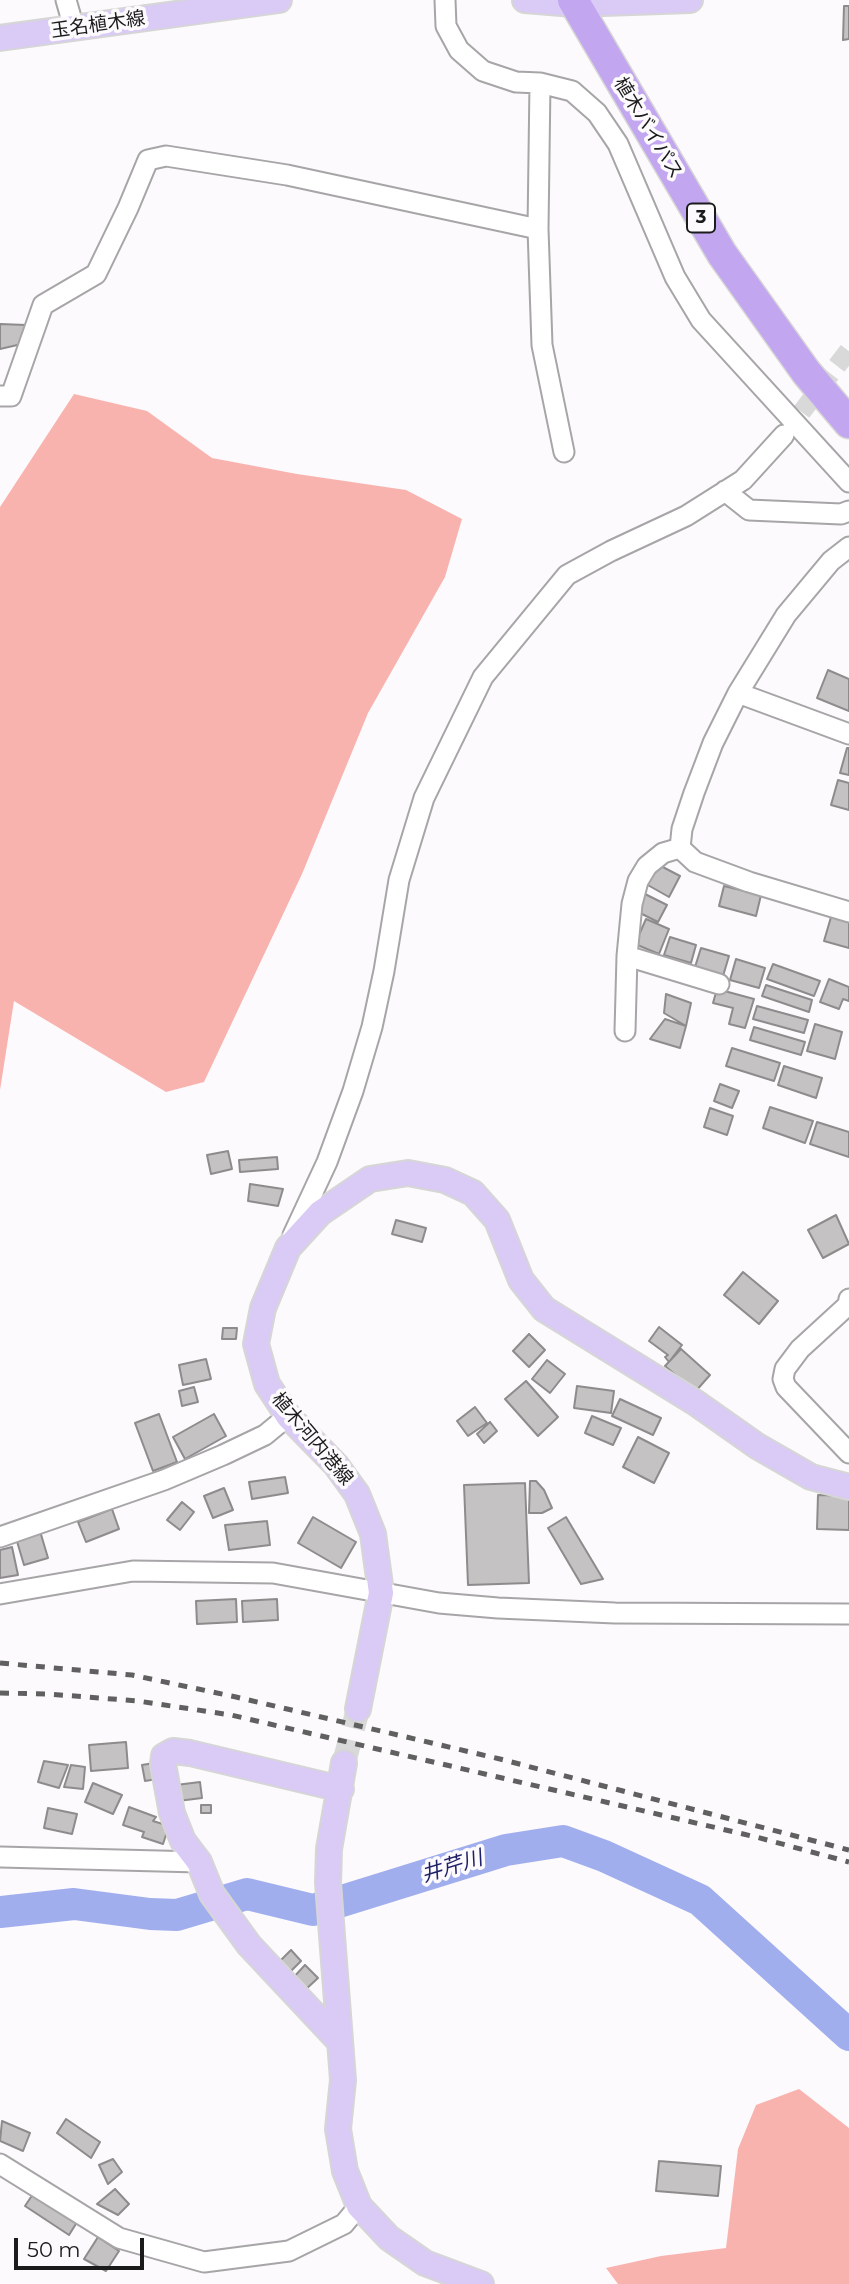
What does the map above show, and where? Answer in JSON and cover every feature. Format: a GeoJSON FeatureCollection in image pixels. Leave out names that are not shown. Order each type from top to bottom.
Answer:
{"type":"FeatureCollection","features":[{"type":"Feature","properties":{"kind":"highway","name":"植木バイパス"},"geometry":{"type":"LineString","coordinates":[[573,2],[722,254],[806,372],[849,423]]}},
{"type":"Feature","properties":{"kind":"main road","name":"玉名植木線"},"geometry":{"type":"LineString","coordinates":[[0,38],[279,0]]}},
{"type":"Feature","properties":{"kind":"main road"},"geometry":{"type":"LineString","coordinates":[[525,0],[690,0]]}},
{"type":"Feature","properties":{"kind":"main road","name":"植木河内港線"},"geometry":{"type":"LineString","coordinates":[[358,1709],[381,1593],[373,1534],[357,1494],[336,1465],[288,1416],[267,1384],[256,1344],[263,1308],[288,1248],[320,1213],[370,1179],[408,1173],[444,1180],[473,1193],[496,1220],[521,1280],[544,1309],[696,1403],[757,1446],[811,1477],[849,1487]]}},
{"type":"Feature","properties":{"kind":"main road"},"geometry":{"type":"LineString","coordinates":[[341,1789],[245,1765],[173,1751],[164,1756],[163,1764],[172,1813],[183,1841],[198,1862],[212,1894],[249,1945],[341,2042]]}},
{"type":"Feature","properties":{"kind":"main road"},"geometry":{"type":"LineString","coordinates":[[344,1763],[329,1849],[328,1883],[343,2080],[338,2129],[345,2171],[359,2206],[390,2238],[425,2263],[481,2284]]}},
{"type":"Feature","properties":{"kind":"street"},"geometry":{"type":"LineString","coordinates":[[66,0],[74,28]]}},
{"type":"Feature","properties":{"kind":"street"},"geometry":{"type":"LineString","coordinates":[[445,0],[446,26],[459,50],[483,71],[516,82],[540,83],[572,91],[597,113],[618,144],[675,277],[701,320],[849,482]]}},
{"type":"Feature","properties":{"kind":"street"},"geometry":{"type":"LineString","coordinates":[[540,83],[538,229],[542,345],[564,452]]}},
{"type":"Feature","properties":{"kind":"street"},"geometry":{"type":"LineString","coordinates":[[0,396],[11,396],[43,305],[96,274],[148,160],[166,156],[287,175],[538,229]]}},
{"type":"Feature","properties":{"kind":"street"},"geometry":{"type":"LineString","coordinates":[[288,1248],[327,1162],[353,1091],[372,1027],[399,880],[424,798],[483,677],[567,575],[686,516],[743,480],[784,435]]}},
{"type":"Feature","properties":{"kind":"street"},"geometry":{"type":"LineString","coordinates":[[725,491],[749,510],[841,514],[849,511]]}},
{"type":"Feature","properties":{"kind":"street"},"geometry":{"type":"LineString","coordinates":[[680,848],[682,829],[694,793],[713,743],[738,693],[786,615],[831,561],[849,547]]}},
{"type":"Feature","properties":{"kind":"street"},"geometry":{"type":"LineString","coordinates":[[738,693],[849,734]]}},
{"type":"Feature","properties":{"kind":"street"},"geometry":{"type":"LineString","coordinates":[[680,848],[695,862],[749,882],[849,912]]}},
{"type":"Feature","properties":{"kind":"street"},"geometry":{"type":"LineString","coordinates":[[625,1031],[627,956],[632,904],[638,881],[647,866],[663,853],[680,848]]}},
{"type":"Feature","properties":{"kind":"street"},"geometry":{"type":"LineString","coordinates":[[627,956],[719,984]]}},
{"type":"Feature","properties":{"kind":"street"},"geometry":{"type":"LineString","coordinates":[[848,1303],[800,1349],[785,1369],[783,1379],[786,1387],[849,1453]]}},
{"type":"Feature","properties":{"kind":"street"},"geometry":{"type":"LineString","coordinates":[[0,1537],[164,1480],[265,1435],[288,1416]]}},
{"type":"Feature","properties":{"kind":"street"},"geometry":{"type":"LineString","coordinates":[[0,1594],[132,1571],[273,1573],[439,1603],[498,1608],[615,1613],[849,1614]]}},
{"type":"Feature","properties":{"kind":"street"},"geometry":{"type":"LineString","coordinates":[[0,1857],[198,1862]]}},
{"type":"Feature","properties":{"kind":"street"},"geometry":{"type":"LineString","coordinates":[[0,2165],[119,2238],[204,2262],[289,2251],[344,2224],[359,2206]]}},
{"type":"Feature","properties":{"kind":"shaded area"},"geometry":{"type":"Polygon","coordinates":[[[74,394],[147,411],[212,458],[406,490],[462,519],[445,577],[368,713],[302,874],[204,1082],[166,1092],[14,1001],[0,1090],[0,507],[74,394]]]}},
{"type":"Feature","properties":{"kind":"shaded area"},"geometry":{"type":"Polygon","coordinates":[[[799,2089],[849,2128],[849,2284],[618,2284],[606,2268],[661,2256],[726,2248],[738,2149],[756,2105],[799,2089]]]}},
{"type":"Feature","properties":{"kind":"building"},"geometry":{"type":"Polygon","coordinates":[[[844,6],[849,6],[849,39],[843,40],[844,6]]]}},
{"type":"Feature","properties":{"kind":"building"},"geometry":{"type":"Polygon","coordinates":[[[0,324],[26,325],[26,343],[0,349],[0,324]]]}},
{"type":"Feature","properties":{"kind":"building"},"geometry":{"type":"Polygon","coordinates":[[[828,670],[849,679],[849,711],[817,698],[828,670]]]}},
{"type":"Feature","properties":{"kind":"building"},"geometry":{"type":"Polygon","coordinates":[[[849,748],[849,775],[840,773],[849,748]]]}},
{"type":"Feature","properties":{"kind":"building"},"geometry":{"type":"Polygon","coordinates":[[[838,780],[849,783],[849,810],[831,805],[838,780]]]}},
{"type":"Feature","properties":{"kind":"building"},"geometry":{"type":"Polygon","coordinates":[[[657,864],[680,876],[669,897],[646,884],[657,864]]]}},
{"type":"Feature","properties":{"kind":"building"},"geometry":{"type":"Polygon","coordinates":[[[724,886],[761,895],[756,916],[719,906],[724,886]]]}},
{"type":"Feature","properties":{"kind":"building"},"geometry":{"type":"Polygon","coordinates":[[[645,894],[667,905],[658,922],[636,911],[645,894]]]}},
{"type":"Feature","properties":{"kind":"building"},"geometry":{"type":"Polygon","coordinates":[[[831,917],[849,922],[849,948],[824,941],[831,917]]]}},
{"type":"Feature","properties":{"kind":"building"},"geometry":{"type":"Polygon","coordinates":[[[646,919],[669,929],[659,954],[635,944],[646,919]]]}},
{"type":"Feature","properties":{"kind":"building"},"geometry":{"type":"Polygon","coordinates":[[[670,937],[696,945],[691,963],[664,955],[670,937]]]}},
{"type":"Feature","properties":{"kind":"building"},"geometry":{"type":"Polygon","coordinates":[[[701,948],[729,956],[723,976],[695,967],[701,948]]]}},
{"type":"Feature","properties":{"kind":"building"},"geometry":{"type":"Polygon","coordinates":[[[736,959],[765,968],[759,988],[730,980],[736,959]]]}},
{"type":"Feature","properties":{"kind":"building"},"geometry":{"type":"Polygon","coordinates":[[[773,964],[820,981],[814,996],[767,979],[773,964]]]}},
{"type":"Feature","properties":{"kind":"building"},"geometry":{"type":"Polygon","coordinates":[[[829,979],[849,987],[849,1001],[843,999],[839,1009],[820,1002],[829,979]]]}},
{"type":"Feature","properties":{"kind":"building"},"geometry":{"type":"Polygon","coordinates":[[[766,985],[812,1000],[809,1012],[762,996],[766,985]]]}},
{"type":"Feature","properties":{"kind":"building"},"geometry":{"type":"Polygon","coordinates":[[[717,989],[754,999],[745,1028],[729,1024],[733,1008],[713,1003],[717,989]]]}},
{"type":"Feature","properties":{"kind":"building"},"geometry":{"type":"Polygon","coordinates":[[[666,994],[691,1003],[686,1026],[664,1013],[666,994]]]}},
{"type":"Feature","properties":{"kind":"building"},"geometry":{"type":"Polygon","coordinates":[[[757,1006],[808,1020],[804,1033],[753,1019],[757,1006]]]}},
{"type":"Feature","properties":{"kind":"building"},"geometry":{"type":"Polygon","coordinates":[[[665,1019],[686,1026],[680,1048],[650,1039],[665,1019]]]}},
{"type":"Feature","properties":{"kind":"building"},"geometry":{"type":"Polygon","coordinates":[[[815,1024],[842,1032],[835,1059],[807,1051],[815,1024]]]}},
{"type":"Feature","properties":{"kind":"building"},"geometry":{"type":"Polygon","coordinates":[[[754,1027],[805,1042],[801,1055],[750,1040],[754,1027]]]}},
{"type":"Feature","properties":{"kind":"building"},"geometry":{"type":"Polygon","coordinates":[[[732,1048],[780,1063],[774,1081],[726,1066],[732,1048]]]}},
{"type":"Feature","properties":{"kind":"building"},"geometry":{"type":"Polygon","coordinates":[[[784,1066],[822,1078],[816,1098],[778,1085],[784,1066]]]}},
{"type":"Feature","properties":{"kind":"building"},"geometry":{"type":"Polygon","coordinates":[[[720,1084],[739,1091],[732,1108],[714,1101],[720,1084]]]}},
{"type":"Feature","properties":{"kind":"building"},"geometry":{"type":"Polygon","coordinates":[[[770,1107],[813,1121],[805,1143],[763,1128],[770,1107]]]}},
{"type":"Feature","properties":{"kind":"building"},"geometry":{"type":"Polygon","coordinates":[[[710,1108],[733,1116],[727,1135],[704,1127],[710,1108]]]}},
{"type":"Feature","properties":{"kind":"building"},"geometry":{"type":"Polygon","coordinates":[[[817,1122],[849,1132],[849,1157],[810,1144],[817,1122]]]}},
{"type":"Feature","properties":{"kind":"building"},"geometry":{"type":"Polygon","coordinates":[[[228,1151],[232,1169],[211,1174],[207,1155],[228,1151]]]}},
{"type":"Feature","properties":{"kind":"building"},"geometry":{"type":"Polygon","coordinates":[[[277,1157],[278,1169],[240,1172],[239,1160],[277,1157]]]}},
{"type":"Feature","properties":{"kind":"building"},"geometry":{"type":"Polygon","coordinates":[[[250,1184],[283,1189],[278,1206],[248,1201],[250,1184]]]}},
{"type":"Feature","properties":{"kind":"building"},"geometry":{"type":"Polygon","coordinates":[[[836,1215],[849,1244],[823,1258],[808,1230],[836,1215]]]}},
{"type":"Feature","properties":{"kind":"building"},"geometry":{"type":"Polygon","coordinates":[[[396,1220],[426,1228],[422,1242],[392,1234],[396,1220]]]}},
{"type":"Feature","properties":{"kind":"building"},"geometry":{"type":"Polygon","coordinates":[[[743,1272],[778,1301],[759,1324],[724,1295],[743,1272]]]}},
{"type":"Feature","properties":{"kind":"building"},"geometry":{"type":"Polygon","coordinates":[[[659,1327],[682,1345],[669,1362],[665,1357],[668,1355],[649,1341],[659,1327]]]}},
{"type":"Feature","properties":{"kind":"building"},"geometry":{"type":"Polygon","coordinates":[[[223,1328],[237,1328],[236,1339],[222,1339],[223,1328]]]}},
{"type":"Feature","properties":{"kind":"building"},"geometry":{"type":"Polygon","coordinates":[[[529,1334],[545,1350],[529,1367],[513,1351],[529,1334]]]}},
{"type":"Feature","properties":{"kind":"building"},"geometry":{"type":"Polygon","coordinates":[[[681,1349],[710,1375],[695,1392],[665,1366],[681,1349]]]}},
{"type":"Feature","properties":{"kind":"building"},"geometry":{"type":"Polygon","coordinates":[[[206,1359],[211,1379],[183,1385],[179,1365],[206,1359]]]}},
{"type":"Feature","properties":{"kind":"building"},"geometry":{"type":"Polygon","coordinates":[[[547,1360],[565,1374],[550,1393],[532,1379],[547,1360]]]}},
{"type":"Feature","properties":{"kind":"building"},"geometry":{"type":"Polygon","coordinates":[[[526,1381],[558,1417],[538,1436],[505,1399],[526,1381]]]}},
{"type":"Feature","properties":{"kind":"building"},"geometry":{"type":"Polygon","coordinates":[[[577,1386],[614,1391],[611,1413],[574,1408],[577,1386]]]}},
{"type":"Feature","properties":{"kind":"building"},"geometry":{"type":"Polygon","coordinates":[[[194,1387],[198,1402],[182,1406],[179,1391],[194,1387]]]}},
{"type":"Feature","properties":{"kind":"building"},"geometry":{"type":"Polygon","coordinates":[[[620,1399],[661,1418],[653,1435],[612,1416],[620,1399]]]}},
{"type":"Feature","properties":{"kind":"building"},"geometry":{"type":"Polygon","coordinates":[[[475,1407],[487,1423],[468,1436],[457,1421],[475,1407]]]}},
{"type":"Feature","properties":{"kind":"building"},"geometry":{"type":"Polygon","coordinates":[[[159,1414],[177,1462],[153,1471],[135,1423],[159,1414]]]}},
{"type":"Feature","properties":{"kind":"building"},"geometry":{"type":"Polygon","coordinates":[[[214,1414],[226,1436],[185,1459],[173,1437],[214,1414]]]}},
{"type":"Feature","properties":{"kind":"building"},"geometry":{"type":"Polygon","coordinates":[[[592,1416],[621,1428],[613,1445],[585,1433],[592,1416]]]}},
{"type":"Feature","properties":{"kind":"building"},"geometry":{"type":"Polygon","coordinates":[[[490,1422],[497,1431],[484,1443],[477,1434],[490,1422]]]}},
{"type":"Feature","properties":{"kind":"building"},"geometry":{"type":"Polygon","coordinates":[[[638,1437],[669,1453],[654,1483],[623,1467],[638,1437]]]}},
{"type":"Feature","properties":{"kind":"building"},"geometry":{"type":"Polygon","coordinates":[[[285,1477],[288,1493],[252,1499],[249,1482],[285,1477]]]}},
{"type":"Feature","properties":{"kind":"building"},"geometry":{"type":"Polygon","coordinates":[[[530,1481],[536,1481],[544,1490],[552,1508],[542,1513],[529,1513],[530,1481]]]}},
{"type":"Feature","properties":{"kind":"building"},"geometry":{"type":"Polygon","coordinates":[[[525,1483],[529,1583],[468,1585],[464,1485],[525,1483]]]}},
{"type":"Feature","properties":{"kind":"building"},"geometry":{"type":"Polygon","coordinates":[[[224,1488],[233,1510],[213,1518],[204,1496],[224,1488]]]}},
{"type":"Feature","properties":{"kind":"building"},"geometry":{"type":"Polygon","coordinates":[[[818,1495],[849,1496],[849,1530],[817,1529],[818,1495]]]}},
{"type":"Feature","properties":{"kind":"building"},"geometry":{"type":"Polygon","coordinates":[[[182,1502],[194,1512],[180,1530],[167,1520],[182,1502]]]}},
{"type":"Feature","properties":{"kind":"building"},"geometry":{"type":"Polygon","coordinates":[[[112,1509],[119,1529],[86,1542],[78,1522],[112,1509]]]}},
{"type":"Feature","properties":{"kind":"building"},"geometry":{"type":"Polygon","coordinates":[[[313,1517],[356,1542],[341,1568],[298,1543],[313,1517]]]}},
{"type":"Feature","properties":{"kind":"building"},"geometry":{"type":"Polygon","coordinates":[[[566,1517],[603,1579],[581,1584],[548,1528],[566,1517]]]}},
{"type":"Feature","properties":{"kind":"building"},"geometry":{"type":"Polygon","coordinates":[[[267,1521],[270,1545],[229,1550],[225,1525],[267,1521]]]}},
{"type":"Feature","properties":{"kind":"building"},"geometry":{"type":"Polygon","coordinates":[[[40,1531],[48,1558],[24,1565],[16,1538],[40,1531]]]}},
{"type":"Feature","properties":{"kind":"building"},"geometry":{"type":"Polygon","coordinates":[[[12,1547],[18,1575],[0,1578],[0,1550],[12,1547]]]}},
{"type":"Feature","properties":{"kind":"building"},"geometry":{"type":"Polygon","coordinates":[[[236,1599],[237,1622],[197,1624],[196,1601],[236,1599]]]}},
{"type":"Feature","properties":{"kind":"building"},"geometry":{"type":"Polygon","coordinates":[[[277,1599],[278,1620],[243,1622],[242,1601],[277,1599]]]}},
{"type":"Feature","properties":{"kind":"building"},"geometry":{"type":"Polygon","coordinates":[[[126,1742],[128,1768],[91,1771],[89,1745],[126,1742]]]}},
{"type":"Feature","properties":{"kind":"building"},"geometry":{"type":"Polygon","coordinates":[[[44,1761],[68,1765],[59,1788],[38,1782],[44,1761]]]}},
{"type":"Feature","properties":{"kind":"building"},"geometry":{"type":"Polygon","coordinates":[[[154,1763],[157,1779],[145,1781],[142,1765],[154,1763]]]}},
{"type":"Feature","properties":{"kind":"building"},"geometry":{"type":"Polygon","coordinates":[[[71,1765],[85,1767],[83,1789],[64,1787],[71,1765]]]}},
{"type":"Feature","properties":{"kind":"building"},"geometry":{"type":"Polygon","coordinates":[[[200,1782],[202,1798],[178,1801],[176,1785],[200,1782]]]}},
{"type":"Feature","properties":{"kind":"building"},"geometry":{"type":"Polygon","coordinates":[[[93,1783],[122,1795],[113,1814],[85,1802],[93,1783]]]}},
{"type":"Feature","properties":{"kind":"building"},"geometry":{"type":"Polygon","coordinates":[[[201,1805],[211,1805],[211,1813],[201,1813],[201,1805]]]}},
{"type":"Feature","properties":{"kind":"building"},"geometry":{"type":"Polygon","coordinates":[[[129,1807],[156,1817],[153,1821],[169,1826],[163,1844],[142,1837],[144,1832],[123,1825],[129,1807]]]}},
{"type":"Feature","properties":{"kind":"building"},"geometry":{"type":"Polygon","coordinates":[[[48,1808],[77,1814],[72,1834],[44,1828],[48,1808]]]}},
{"type":"Feature","properties":{"kind":"building"},"geometry":{"type":"Polygon","coordinates":[[[291,1950],[301,1961],[287,1975],[277,1964],[291,1950]]]}},
{"type":"Feature","properties":{"kind":"building"},"geometry":{"type":"Polygon","coordinates":[[[305,1965],[318,1978],[304,1991],[292,1979],[305,1965]]]}},
{"type":"Feature","properties":{"kind":"building"},"geometry":{"type":"Polygon","coordinates":[[[66,2119],[100,2142],[91,2158],[57,2133],[66,2119]]]}},
{"type":"Feature","properties":{"kind":"building"},"geometry":{"type":"Polygon","coordinates":[[[2,2121],[30,2133],[23,2151],[0,2141],[2,2121]]]}},
{"type":"Feature","properties":{"kind":"building"},"geometry":{"type":"Polygon","coordinates":[[[113,2159],[122,2172],[108,2184],[99,2165],[113,2159]]]}},
{"type":"Feature","properties":{"kind":"building"},"geometry":{"type":"Polygon","coordinates":[[[659,2161],[721,2166],[718,2196],[656,2191],[659,2161]]]}},
{"type":"Feature","properties":{"kind":"building"},"geometry":{"type":"Polygon","coordinates":[[[115,2189],[129,2204],[118,2215],[97,2204],[115,2189]]]}},
{"type":"Feature","properties":{"kind":"building"},"geometry":{"type":"Polygon","coordinates":[[[35,2191],[79,2219],[69,2235],[25,2206],[35,2191]]]}},
{"type":"Feature","properties":{"kind":"building"},"geometry":{"type":"Polygon","coordinates":[[[98,2237],[119,2251],[106,2271],[84,2259],[98,2237]]]}},
{"type":"Feature","properties":{"kind":"waterway","name":"井芹川"},"geometry":{"type":"LineString","coordinates":[[0,1912],[74,1904],[177,1915],[247,1894],[313,1910],[506,1850],[563,1841],[604,1856],[700,1900],[849,2035]]}},
{"type":"Feature","properties":{"kind":"tunnel"},"geometry":{"type":"LineString","coordinates":[[784,435],[849,350]]}},
{"type":"Feature","properties":{"kind":"tunnel"},"geometry":{"type":"LineString","coordinates":[[344,1763],[358,1709]]}},
{"type":"Feature","properties":{"kind":"railway"},"geometry":{"type":"LineString","coordinates":[[0,1663],[132,1675],[236,1697],[500,1759],[849,1850]]}},
{"type":"Feature","properties":{"kind":"railway"},"geometry":{"type":"LineString","coordinates":[[0,1693],[138,1701],[231,1715],[756,1837],[849,1862]]}}]}
